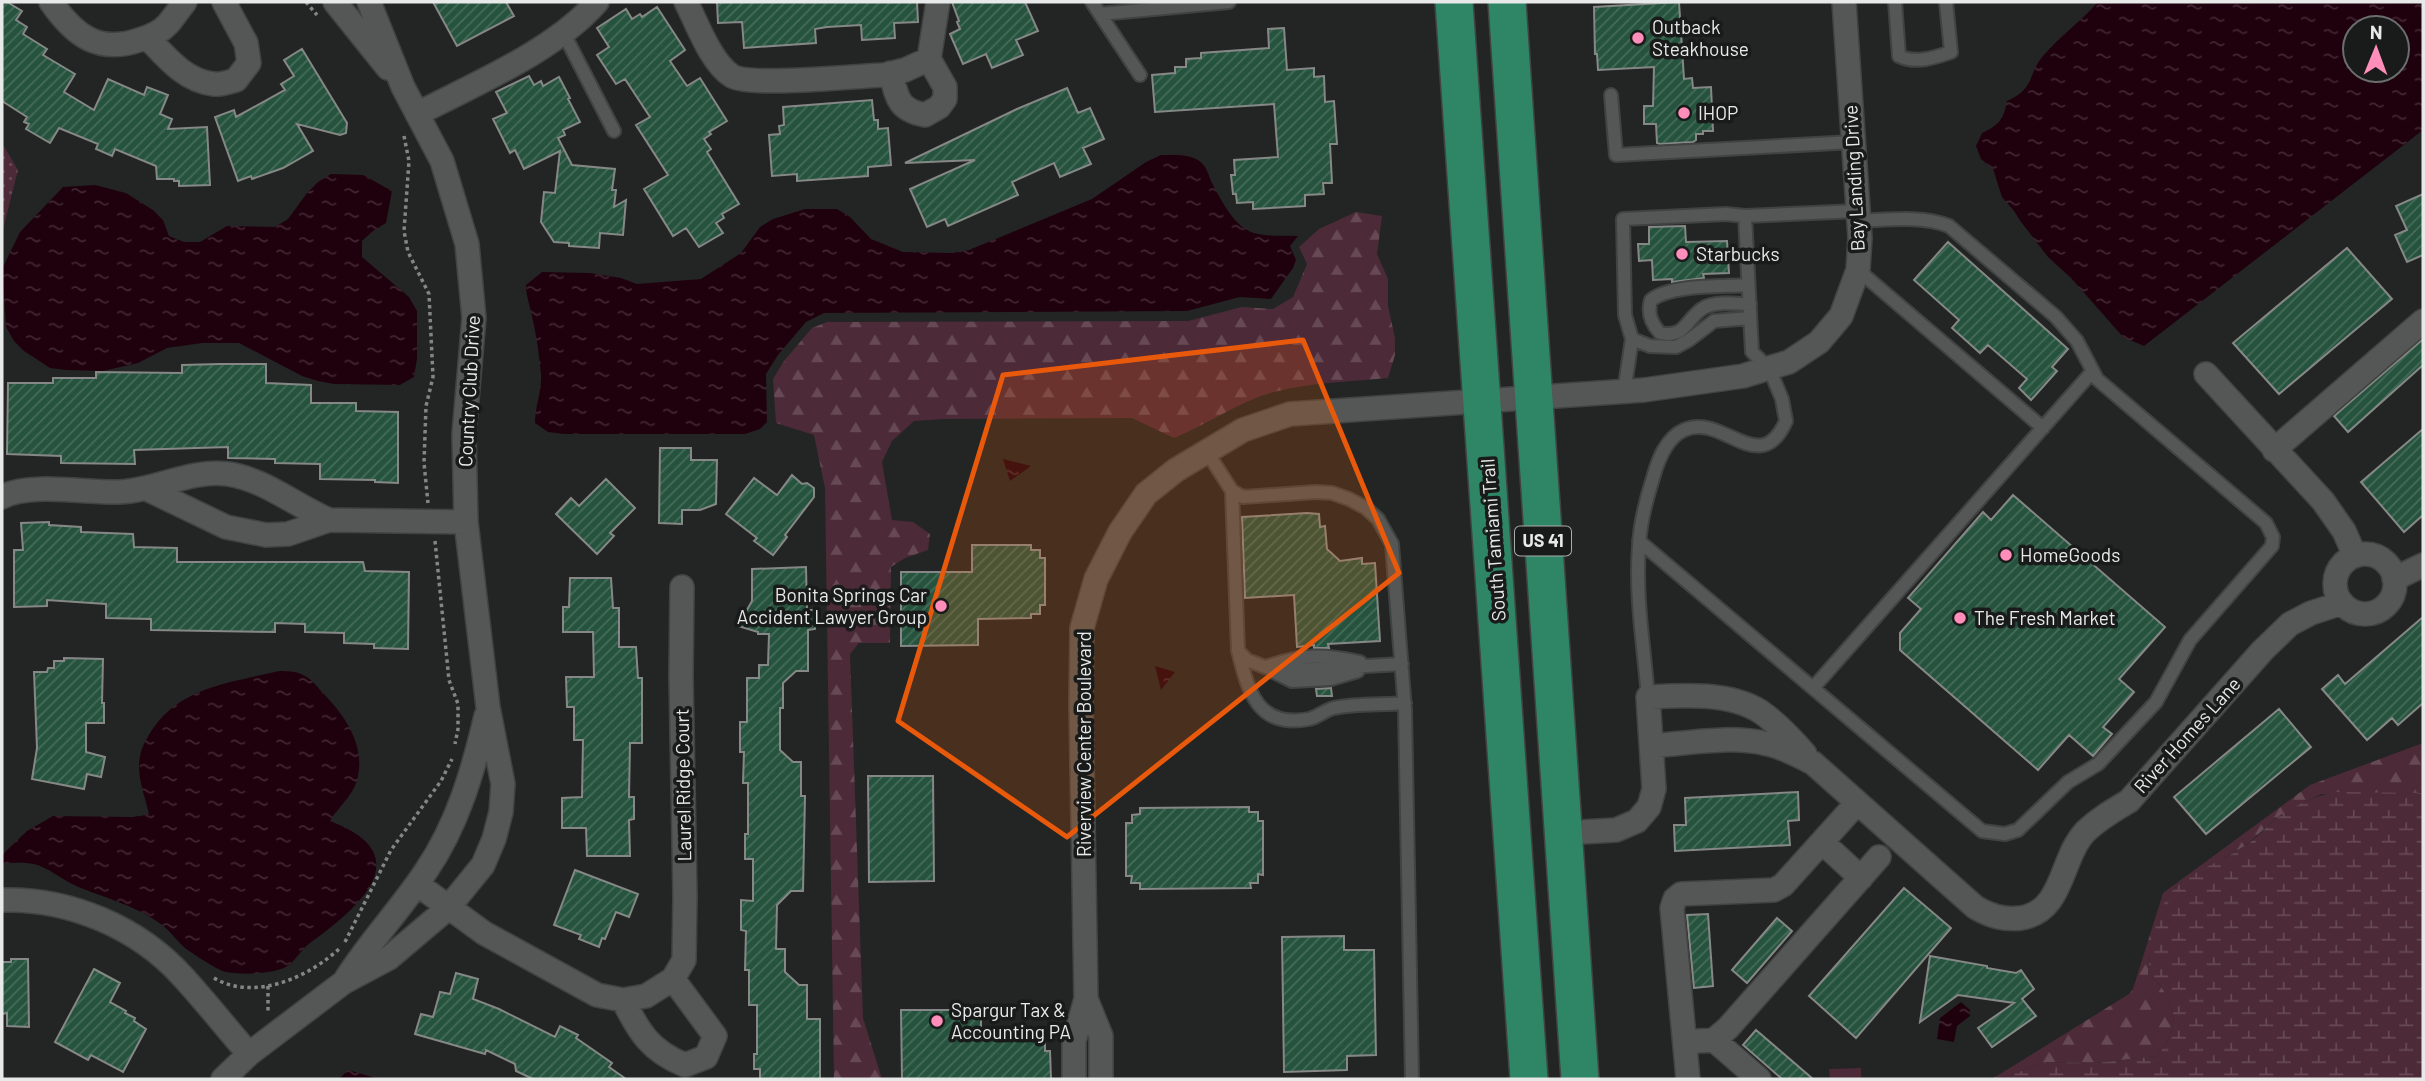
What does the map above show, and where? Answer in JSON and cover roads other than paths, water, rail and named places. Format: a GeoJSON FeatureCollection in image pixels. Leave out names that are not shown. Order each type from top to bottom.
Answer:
{"type":"FeatureCollection","features":[{"type":"Feature","properties":{"kind":"main road","name":"South Tamiami Trail"},"geometry":{"type":"LineString","coordinates":[[1454,2],[1529,1079]]}},
{"type":"Feature","properties":{"kind":"main road","name":"US 41"},"geometry":{"type":"LineString","coordinates":[[1507,2],[1580,1079]]}},
{"type":"Feature","properties":{"kind":"street"},"geometry":{"type":"LineString","coordinates":[[51,2],[64,20],[81,35],[101,45],[122,46],[148,37],[167,26],[185,2]]}},
{"type":"Feature","properties":{"kind":"street"},"geometry":{"type":"LineString","coordinates":[[148,37],[175,67],[194,78],[215,84],[236,80],[249,63],[246,43],[223,2]]}},
{"type":"Feature","properties":{"kind":"street","name":"Country Club Drive"},"geometry":{"type":"LineString","coordinates":[[335,2],[403,87]]}},
{"type":"Feature","properties":{"kind":"street","name":"Country Club Drive"},"geometry":{"type":"LineString","coordinates":[[223,1079],[249,1055],[344,982],[390,958],[448,908],[483,865],[501,812],[503,784],[488,706],[466,522],[463,455],[473,341],[473,293],[467,244],[450,180],[433,141],[410,122],[403,87],[369,2]]}},
{"type":"Feature","properties":{"kind":"street"},"geometry":{"type":"LineString","coordinates":[[410,122],[512,65],[563,32],[597,2]]}},
{"type":"Feature","properties":{"kind":"street"},"geometry":{"type":"LineString","coordinates":[[686,2],[716,61],[732,76],[753,81],[891,73],[929,59]]}},
{"type":"Feature","properties":{"kind":"street"},"geometry":{"type":"LineString","coordinates":[[891,73],[902,107],[925,116],[939,107],[945,99],[945,87],[929,59],[938,2]]}},
{"type":"Feature","properties":{"kind":"street","name":"Bay Landing Drive"},"geometry":{"type":"LineString","coordinates":[[1533,399],[1624,392],[1743,376],[1788,362],[1819,342],[1840,316],[1858,270],[1858,216],[1844,2]]}},
{"type":"Feature","properties":{"kind":"street"},"geometry":{"type":"LineString","coordinates":[[2274,450],[2423,321]]}},
{"type":"Feature","properties":{"kind":"street"},"geometry":{"type":"LineString","coordinates":[[2206,374],[2323,501],[2344,531],[2355,556]]}},
{"type":"Feature","properties":{"kind":"street","name":"Riverview Center Boulevard"},"geometry":{"type":"LineString","coordinates":[[1074,1079],[1074,1041],[1086,999],[1082,628],[1096,579],[1120,532],[1146,494],[1176,470],[1243,430],[1290,414],[1533,399]]}},
{"type":"Feature","properties":{"kind":"street"},"geometry":{"type":"LineString","coordinates":[[2,497],[28,490],[120,492],[145,488],[187,475],[208,473],[251,481],[329,520]]}},
{"type":"Feature","properties":{"kind":"street"},"geometry":{"type":"LineString","coordinates":[[145,488],[226,527],[266,535],[288,534],[329,520],[466,522]]}},
{"type":"Feature","properties":{"kind":"street"},"geometry":{"type":"LineString","coordinates":[[2371,554],[2381,558],[2391,569],[2395,579],[2392,596],[2387,604],[2378,610],[2360,613],[2350,610],[2336,594],[2336,575],[2340,566],[2355,556],[2371,554]]}},
{"type":"Feature","properties":{"kind":"street"},"geometry":{"type":"LineString","coordinates":[[2395,579],[2423,565]]}},
{"type":"Feature","properties":{"kind":"street","name":"Laurel Ridge Court"},"geometry":{"type":"LineString","coordinates":[[673,979],[684,960],[681,587]]}},
{"type":"Feature","properties":{"kind":"street","name":"River Homes Lane"},"geometry":{"type":"LineString","coordinates":[[1652,746],[1742,741],[1768,744],[1813,763],[1975,907],[1994,918],[2033,916],[2048,905],[2084,833],[2129,800],[2263,650],[2291,624],[2311,613],[2342,603]]}},
{"type":"Feature","properties":{"kind":"street"},"geometry":{"type":"LineString","coordinates":[[1563,834],[1616,830],[1637,821],[1649,807],[1654,789],[1648,697],[1689,694],[1715,697],[1758,710],[1775,723],[1813,763]]}},
{"type":"Feature","properties":{"kind":"street","name":"Country Club Drive"},"geometry":{"type":"LineString","coordinates":[[344,982],[374,938],[417,884],[448,834],[472,776],[488,706]]}},
{"type":"Feature","properties":{"kind":"street"},"geometry":{"type":"LineString","coordinates":[[1688,1079],[1672,908],[1675,899],[1681,894],[1774,890],[1783,885],[1857,803]]}},
{"type":"Feature","properties":{"kind":"street"},"geometry":{"type":"LineString","coordinates":[[1822,842],[1861,878]]}},
{"type":"Feature","properties":{"kind":"street"},"geometry":{"type":"LineString","coordinates":[[1685,1042],[1714,1040],[1728,1028],[1879,857]]}},
{"type":"Feature","properties":{"kind":"street"},"geometry":{"type":"LineString","coordinates":[[417,884],[484,933],[597,995],[623,1000],[646,996],[673,979],[715,1036],[706,1057],[685,1065],[666,1057],[648,1042],[623,1000]]}},
{"type":"Feature","properties":{"kind":"street"},"geometry":{"type":"LineString","coordinates":[[2,900],[64,906],[86,913],[148,945],[183,976],[249,1055]]}},
{"type":"Feature","properties":{"kind":"street","name":"Riverview Center Boulevard"},"geometry":{"type":"LineString","coordinates":[[1086,999],[1101,1036],[1101,1079]]}},
{"type":"Feature","properties":{"kind":"street"},"geometry":{"type":"LineString","coordinates":[[1714,1040],[1759,1079]]}},
{"type":"Feature","properties":{"kind":"lane"},"geometry":{"type":"LineString","coordinates":[[1092,2],[1140,75]]}},
{"type":"Feature","properties":{"kind":"lane"},"geometry":{"type":"LineString","coordinates":[[1100,14],[1228,2]]}},
{"type":"Feature","properties":{"kind":"lane"},"geometry":{"type":"LineString","coordinates":[[1895,2],[1899,56],[1909,61],[1938,57],[1951,52],[1946,2]]}},
{"type":"Feature","properties":{"kind":"lane"},"geometry":{"type":"LineString","coordinates":[[563,32],[614,131]]}},
{"type":"Feature","properties":{"kind":"lane"},"geometry":{"type":"LineString","coordinates":[[1611,95],[1615,155],[1853,142]]}},
{"type":"Feature","properties":{"kind":"lane"},"geometry":{"type":"LineString","coordinates":[[1624,392],[1632,339],[1625,315],[1623,219],[1726,214],[1935,220],[1949,226],[2056,317],[2077,341],[2097,379],[2266,523],[2273,537],[2272,546],[2190,640],[2156,702],[2098,764],[2068,782],[2018,830],[2005,834],[1982,831],[1639,541]]}},
{"type":"Feature","properties":{"kind":"lane"},"geometry":{"type":"LineString","coordinates":[[1648,697],[1638,573],[1639,541],[1644,509],[1657,463],[1668,443],[1682,431],[1696,426],[1707,426],[1739,443],[1765,445],[1774,440],[1786,421],[1785,410],[1769,368],[1752,352],[1745,216]]}},
{"type":"Feature","properties":{"kind":"lane"},"geometry":{"type":"LineString","coordinates":[[1858,270],[2043,428]]}},
{"type":"Feature","properties":{"kind":"lane"},"geometry":{"type":"LineString","coordinates":[[1748,285],[1671,291],[1651,300],[1649,314],[1660,333],[1670,335],[1678,333],[1696,314],[1709,306],[1749,304]]}},
{"type":"Feature","properties":{"kind":"lane"},"geometry":{"type":"LineString","coordinates":[[1632,339],[1650,346],[1676,348],[1714,321],[1751,318]]}},
{"type":"Feature","properties":{"kind":"lane"},"geometry":{"type":"LineString","coordinates":[[1813,688],[2092,372]]}},
{"type":"Feature","properties":{"kind":"lane"},"geometry":{"type":"LineString","coordinates":[[1207,452],[1232,491],[1242,497],[1316,492],[1349,499],[1366,508],[1378,519],[1392,544],[1405,703],[1412,1079]]}},
{"type":"Feature","properties":{"kind":"lane"},"geometry":{"type":"LineString","coordinates":[[1232,491],[1238,650],[1244,674],[1262,710],[1275,719],[1293,722],[1313,718],[1334,708],[1405,703]]}},
{"type":"Feature","properties":{"kind":"lane"},"geometry":{"type":"LineString","coordinates":[[1238,650],[1247,660],[1265,667],[1294,670],[1402,664]]}},
{"type":"Feature","properties":{"kind":"water"},"geometry":{"type":"Polygon","coordinates":[[[2098,2],[2423,2],[2423,130],[2144,346],[2123,337],[2071,278],[2048,257],[2002,197],[1993,169],[1981,159],[1976,146],[1982,133],[1999,121],[2007,101],[2027,86],[2038,63],[2098,2]]]}},
{"type":"Feature","properties":{"kind":"water"},"geometry":{"type":"Polygon","coordinates":[[[1161,155],[1186,156],[1202,163],[1229,212],[1247,230],[1265,235],[1298,236],[1290,246],[1296,260],[1293,268],[1271,299],[1240,297],[1187,311],[824,313],[806,322],[766,374],[767,422],[760,429],[745,434],[564,434],[548,432],[535,423],[541,374],[526,285],[542,272],[590,273],[621,278],[637,284],[701,279],[741,253],[760,227],[773,219],[805,209],[837,209],[850,217],[871,239],[903,252],[953,253],[969,250],[1092,199],[1146,162],[1161,155]]]}},
{"type":"Feature","properties":{"kind":"water"},"geometry":{"type":"Polygon","coordinates":[[[331,174],[363,175],[392,191],[386,223],[362,241],[362,257],[409,297],[417,311],[417,359],[414,377],[400,385],[334,384],[318,381],[302,376],[239,343],[202,343],[167,348],[138,363],[103,371],[50,368],[24,351],[6,327],[2,269],[20,232],[63,187],[95,185],[126,193],[153,210],[163,220],[169,236],[184,242],[200,242],[227,226],[275,227],[288,219],[318,182],[331,174]]]}},
{"type":"Feature","properties":{"kind":"water"},"geometry":{"type":"Polygon","coordinates":[[[1003,459],[1031,466],[1010,481],[1003,459]]]}},
{"type":"Feature","properties":{"kind":"water"},"geometry":{"type":"Polygon","coordinates":[[[1155,666],[1175,672],[1161,690],[1155,666]]]}},
{"type":"Feature","properties":{"kind":"water"},"geometry":{"type":"Polygon","coordinates":[[[279,671],[295,672],[309,679],[337,709],[350,729],[358,752],[358,776],[350,794],[330,821],[357,835],[372,849],[376,865],[372,881],[362,898],[288,966],[256,973],[222,971],[185,948],[162,925],[142,913],[76,886],[34,864],[2,863],[5,852],[27,831],[53,816],[133,817],[149,814],[140,778],[140,756],[154,727],[166,713],[179,702],[210,688],[279,671]]]}},
{"type":"Feature","properties":{"kind":"water"},"geometry":{"type":"Polygon","coordinates":[[[1961,1002],[1970,1010],[1970,1016],[1957,1026],[1954,1042],[1937,1039],[1940,1018],[1961,1002]]]}},
{"type":"Feature","properties":{"kind":"water"},"geometry":{"type":"Polygon","coordinates":[[[348,1070],[379,1079],[339,1079],[348,1070]]]}},
{"type":"Feature","properties":{"kind":"place","name":"Outback Steakhouse"},"geometry":{"type":"Point","coordinates":[1638,38]}},
{"type":"Feature","properties":{"kind":"place","name":"IHOP"},"geometry":{"type":"Point","coordinates":[1684,113]}},
{"type":"Feature","properties":{"kind":"place","name":"Starbucks"},"geometry":{"type":"Point","coordinates":[1682,254]}},
{"type":"Feature","properties":{"kind":"place","name":"HomeGoods"},"geometry":{"type":"Point","coordinates":[2006,555]}},
{"type":"Feature","properties":{"kind":"place","name":"Bonita Springs Car Accident Lawyer Group"},"geometry":{"type":"Point","coordinates":[941,606]}},
{"type":"Feature","properties":{"kind":"place","name":"The Fresh Market"},"geometry":{"type":"Point","coordinates":[1960,618]}},
{"type":"Feature","properties":{"kind":"place","name":"Spargur Tax & Accounting PA"},"geometry":{"type":"Point","coordinates":[937,1021]}}]}
